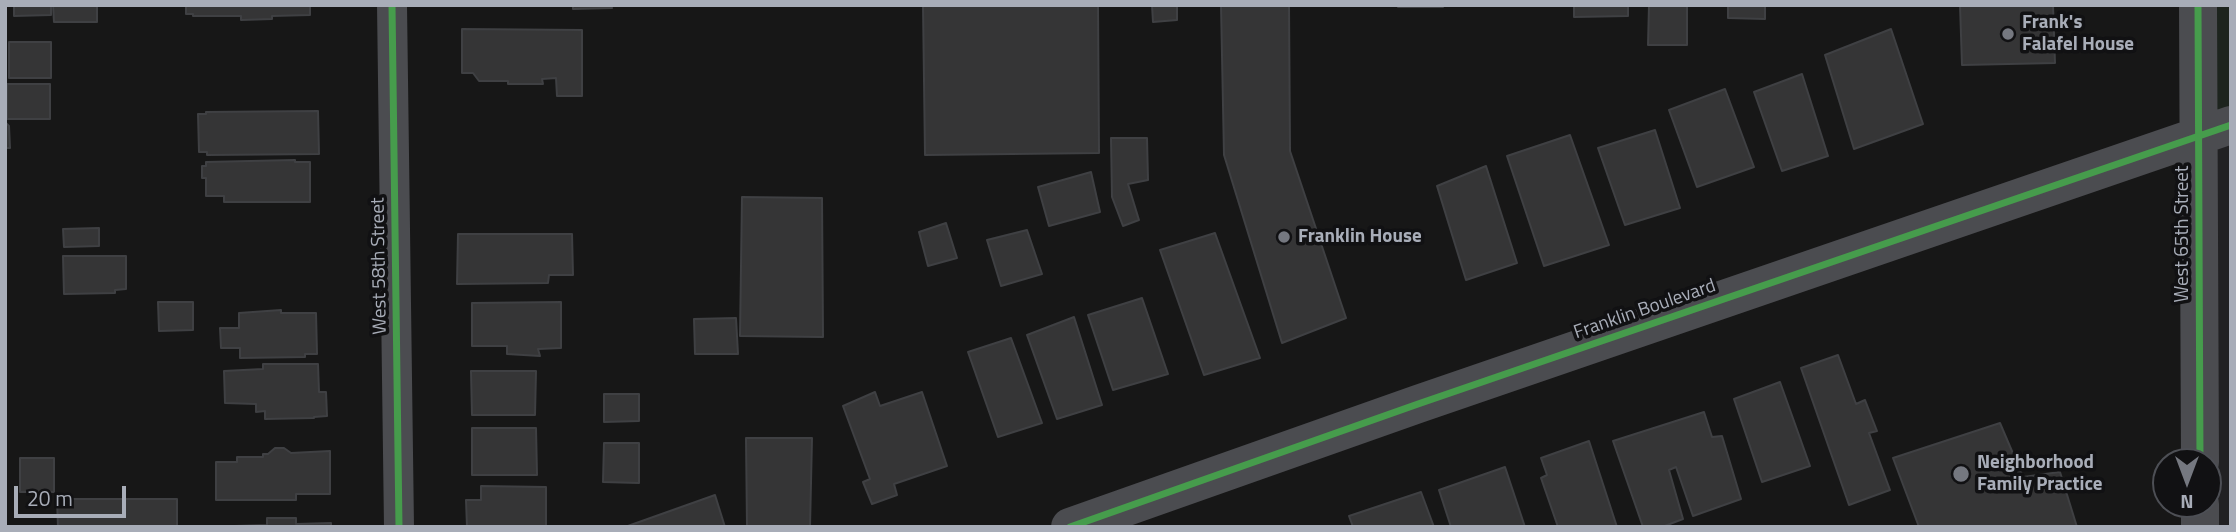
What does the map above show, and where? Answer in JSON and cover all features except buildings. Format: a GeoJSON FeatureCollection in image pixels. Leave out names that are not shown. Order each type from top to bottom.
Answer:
{"type":"FeatureCollection","features":[{"type":"Feature","properties":{"kind":"street","name":"West 58th Street"},"geometry":{"type":"LineString","coordinates":[[392,5],[399,527]]}},
{"type":"Feature","properties":{"kind":"street","name":"West 65th Street"},"geometry":{"type":"LineString","coordinates":[[2198,5],[2215,130],[2201,448]]}},
{"type":"Feature","properties":{"kind":"street","name":"Franklin Boulevard"},"geometry":{"type":"LineString","coordinates":[[1070,527],[1418,404],[2215,130]]}},
{"type":"Feature","properties":{"kind":"shaded area"},"geometry":{"type":"Polygon","coordinates":[[[2198,5],[2231,5],[2231,125],[2199,136],[2198,5]]]}},
{"type":"Feature","properties":{"kind":"shaded area"},"geometry":{"type":"Polygon","coordinates":[[[2231,125],[2231,527],[2201,527],[2204,518],[2222,518],[2222,448],[2208,448],[2199,136],[2231,125]]]}},
{"type":"Feature","properties":{"kind":"cycle path"},"geometry":{"type":"LineString","coordinates":[[392,5],[399,527]]}},
{"type":"Feature","properties":{"kind":"cycle path"},"geometry":{"type":"LineString","coordinates":[[2198,5],[2200,448]]}},
{"type":"Feature","properties":{"kind":"cycle path"},"geometry":{"type":"LineString","coordinates":[[1070,527],[1418,404],[2231,125]]}},
{"type":"Feature","properties":{"kind":"place","name":"Frank's Falafel House"},"geometry":{"type":"Point","coordinates":[2008,34]}},
{"type":"Feature","properties":{"kind":"place","name":"Franklin House"},"geometry":{"type":"Point","coordinates":[1284,237]}},
{"type":"Feature","properties":{"kind":"place","name":"Neighborhood Family Practice"},"geometry":{"type":"Point","coordinates":[1961,474]}}]}
